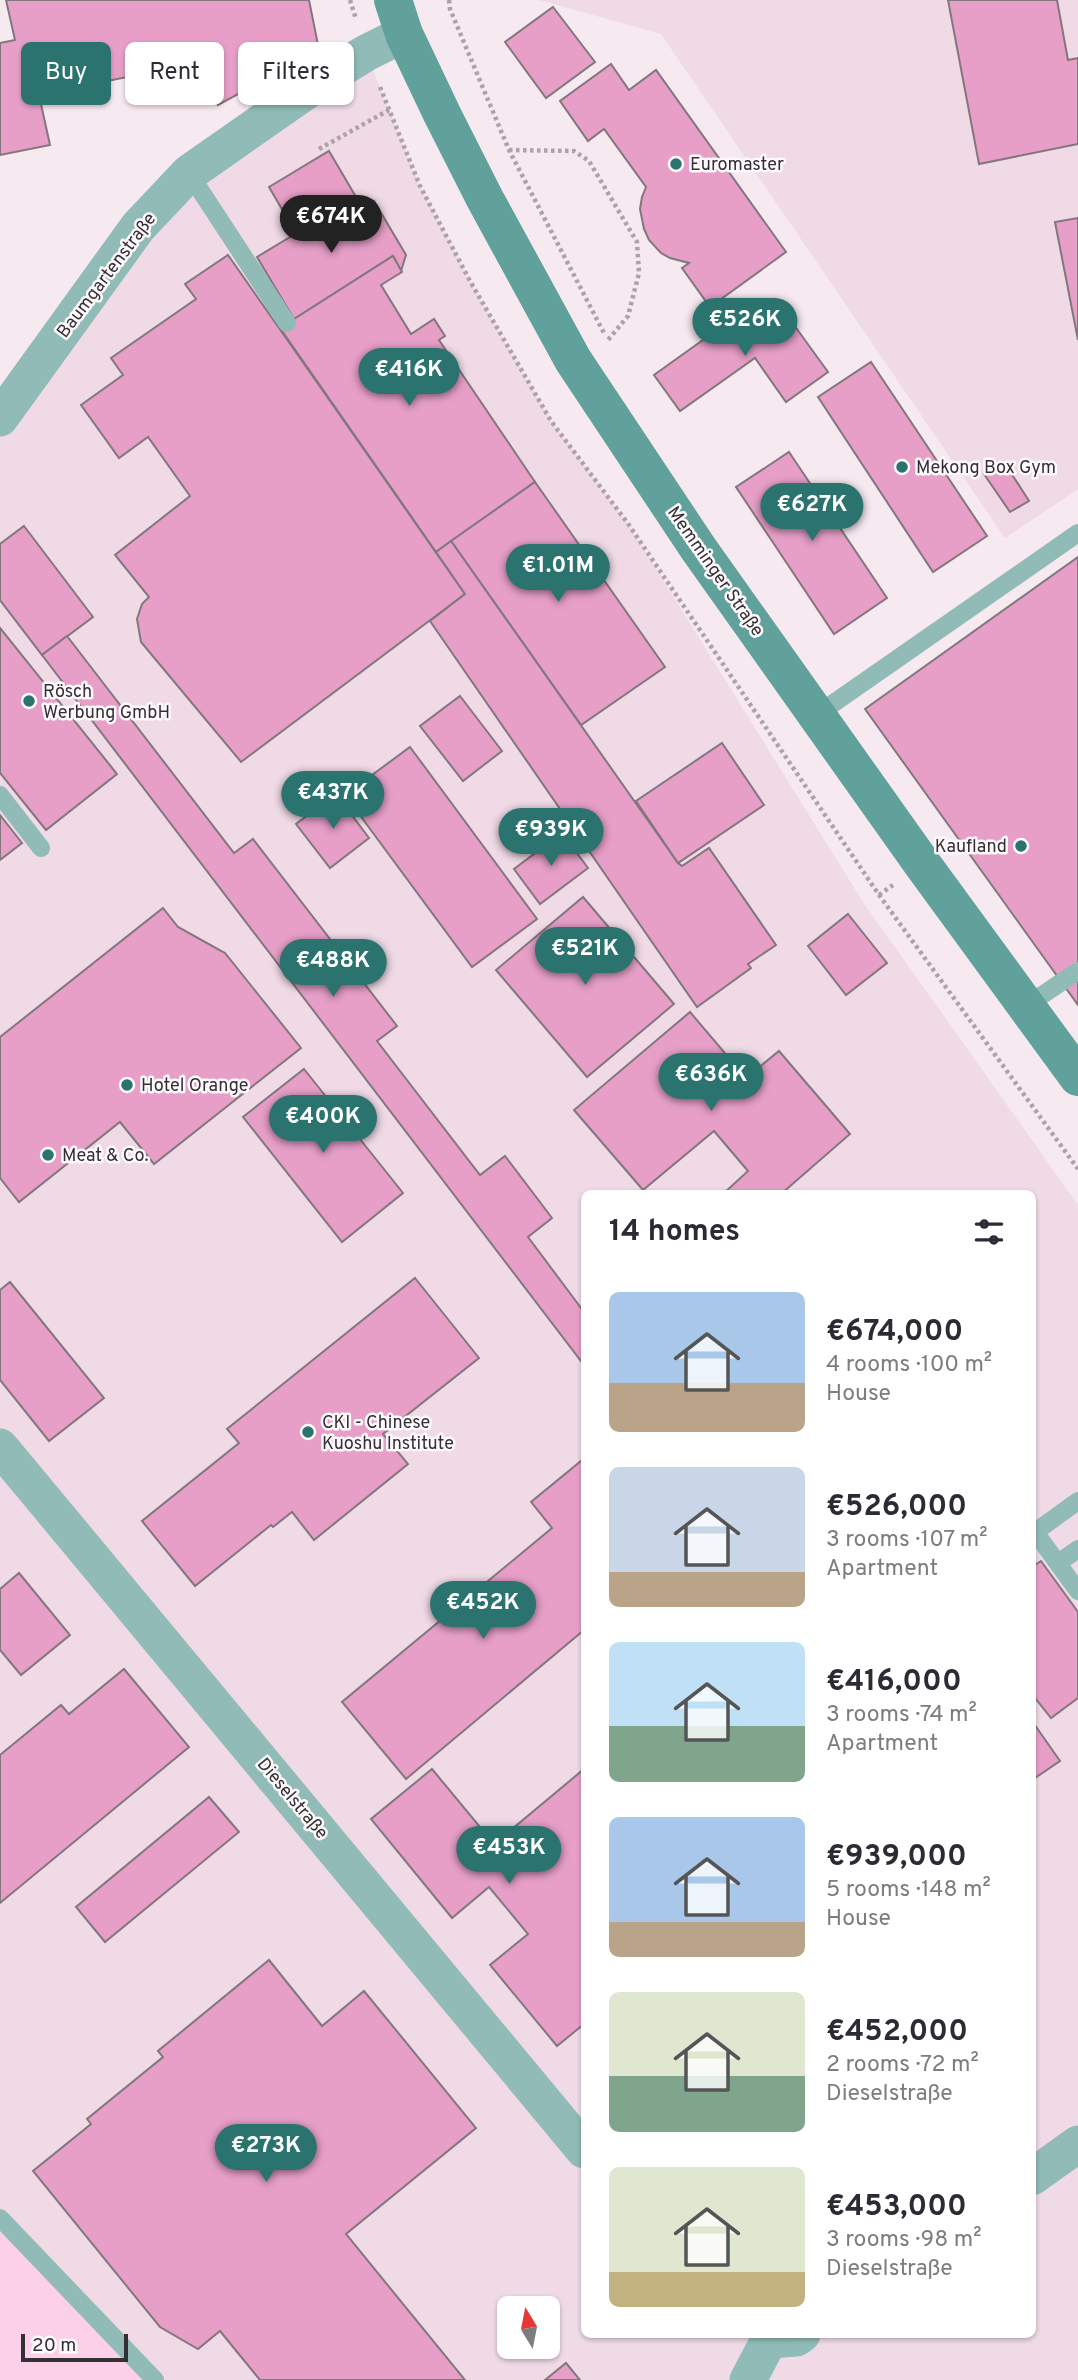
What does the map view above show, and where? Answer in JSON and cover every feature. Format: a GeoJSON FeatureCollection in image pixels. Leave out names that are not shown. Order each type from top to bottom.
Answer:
{"type":"FeatureCollection","features":[{"type":"Feature","properties":{"kind":"main road","name":"Memminger Straße"},"geometry":{"type":"LineString","coordinates":[[400,11],[479,187],[573,360],[698,548],[1078,1077]]}},
{"type":"Feature","properties":{"kind":"street","name":"Baumgartenstraße"},"geometry":{"type":"LineString","coordinates":[[0,418],[138,227],[188,173],[293,99],[366,53],[400,11]]}},
{"type":"Feature","properties":{"kind":"street","name":"Dieselstraße"},"geometry":{"type":"LineString","coordinates":[[0,1447],[581,2146]]}},
{"type":"Feature","properties":{"kind":"street"},"geometry":{"type":"LineString","coordinates":[[1036,2174],[1078,2144]]}},
{"type":"Feature","properties":{"kind":"street"},"geometry":{"type":"LineString","coordinates":[[748,2380],[774,2338]]}},
{"type":"Feature","properties":{"kind":"lane"},"geometry":{"type":"LineString","coordinates":[[188,173],[287,323]]}},
{"type":"Feature","properties":{"kind":"lane"},"geometry":{"type":"LineString","coordinates":[[818,715],[1078,533]]}},
{"type":"Feature","properties":{"kind":"lane"},"geometry":{"type":"LineString","coordinates":[[0,795],[41,848]]}},
{"type":"Feature","properties":{"kind":"lane"},"geometry":{"type":"LineString","coordinates":[[1026,1006],[1078,971]]}},
{"type":"Feature","properties":{"kind":"lane"},"geometry":{"type":"LineString","coordinates":[[1036,1531],[1078,1501]]}},
{"type":"Feature","properties":{"kind":"lane"},"geometry":{"type":"LineString","coordinates":[[1036,1533],[1078,1591]]}},
{"type":"Feature","properties":{"kind":"lane"},"geometry":{"type":"LineString","coordinates":[[1058,1563],[1078,1549]]}},
{"type":"Feature","properties":{"kind":"lane"},"geometry":{"type":"LineString","coordinates":[[0,2218],[155,2380]]}},
{"type":"Feature","properties":{"kind":"path"},"geometry":{"type":"LineString","coordinates":[[449,0],[450,9],[509,150],[614,352]]}},
{"type":"Feature","properties":{"kind":"path"},"geometry":{"type":"LineString","coordinates":[[319,149],[388,110]]}},
{"type":"Feature","properties":{"kind":"path"},"geometry":{"type":"LineString","coordinates":[[509,150],[574,151],[589,161],[636,242],[639,273],[628,316],[608,340]]}},
{"type":"Feature","properties":{"kind":"shaded area"},"geometry":{"type":"Polygon","coordinates":[[[539,0],[1078,0],[1078,489],[1005,538],[661,34],[539,0]]]}},
{"type":"Feature","properties":{"kind":"shaded area"},"geometry":{"type":"Polygon","coordinates":[[[366,53],[420,186],[470,281],[551,421],[629,525],[863,902],[1078,1205],[1078,2380],[155,2380],[0,2220],[0,418],[189,173],[289,105],[354,105],[354,61],[366,53]]]}},
{"type":"Feature","properties":{"kind":"shaded area"},"geometry":{"type":"Polygon","coordinates":[[[0,2220],[155,2380],[0,2380],[0,2220]]]}},
{"type":"Feature","properties":{"kind":"building"},"geometry":{"type":"Polygon","coordinates":[[[6,0],[309,0],[317,42],[238,42],[238,94],[224,102],[224,42],[125,42],[125,77],[111,80],[111,42],[21,42],[21,105],[41,105],[50,145],[0,155],[0,43],[15,40],[6,0]]]}},
{"type":"Feature","properties":{"kind":"building"},"geometry":{"type":"Polygon","coordinates":[[[948,0],[1057,0],[1068,60],[1078,58],[1078,144],[979,164],[948,0]]]}},
{"type":"Feature","properties":{"kind":"building"},"geometry":{"type":"Polygon","coordinates":[[[553,7],[595,62],[546,98],[505,42],[553,7]]]}},
{"type":"Feature","properties":{"kind":"building","name":"Euromaster"},"geometry":{"type":"Polygon","coordinates":[[[611,64],[629,90],[656,70],[786,252],[710,307],[682,268],[689,263],[661,253],[649,240],[640,209],[646,187],[604,129],[588,141],[560,101],[611,64]]]}},
{"type":"Feature","properties":{"kind":"building"},"geometry":{"type":"Polygon","coordinates":[[[329,151],[356,197],[296,233],[269,187],[329,151]]]}},
{"type":"Feature","properties":{"kind":"building"},"geometry":{"type":"Polygon","coordinates":[[[356,197],[374,201],[406,255],[401,271],[393,256],[294,319],[257,257],[356,197]]]}},
{"type":"Feature","properties":{"kind":"building"},"geometry":{"type":"Polygon","coordinates":[[[1078,218],[1078,340],[1055,222],[1078,218]]]}},
{"type":"Feature","properties":{"kind":"building"},"geometry":{"type":"Polygon","coordinates":[[[228,255],[465,594],[241,762],[141,642],[137,619],[142,604],[149,597],[115,555],[190,496],[148,437],[119,458],[81,405],[123,375],[111,358],[196,299],[185,284],[228,255]]]}},
{"type":"Feature","properties":{"kind":"building"},"geometry":{"type":"Polygon","coordinates":[[[393,256],[402,272],[381,285],[411,334],[434,319],[445,336],[439,340],[535,482],[436,552],[280,328],[393,256]]]}},
{"type":"Feature","properties":{"kind":"building"},"geometry":{"type":"Polygon","coordinates":[[[776,300],[828,372],[786,402],[755,358],[680,411],[654,375],[731,320],[736,328],[776,300]]]}},
{"type":"Feature","properties":{"kind":"building","name":"Mekong Box Gym"},"geometry":{"type":"Polygon","coordinates":[[[871,362],[987,536],[933,572],[818,397],[871,362]]]}},
{"type":"Feature","properties":{"kind":"building"},"geometry":{"type":"Polygon","coordinates":[[[789,452],[887,598],[834,634],[736,487],[789,452]]]}},
{"type":"Feature","properties":{"kind":"building"},"geometry":{"type":"Polygon","coordinates":[[[1004,462],[1029,501],[1010,512],[984,474],[1004,462]]]}},
{"type":"Feature","properties":{"kind":"building"},"geometry":{"type":"Polygon","coordinates":[[[535,482],[665,667],[581,725],[451,541],[535,482]]]}},
{"type":"Feature","properties":{"kind":"building"},"geometry":{"type":"Polygon","coordinates":[[[24,526],[93,617],[42,655],[0,600],[0,544],[24,526]]]}},
{"type":"Feature","properties":{"kind":"building"},"geometry":{"type":"Polygon","coordinates":[[[451,541],[678,863],[682,866],[709,848],[776,945],[748,964],[751,968],[697,1007],[430,621],[465,594],[436,552],[451,541]]]}},
{"type":"Feature","properties":{"kind":"building","name":"Kaufland"},"geometry":{"type":"Polygon","coordinates":[[[1078,557],[1078,1005],[865,709],[1078,557]]]}},
{"type":"Feature","properties":{"kind":"building","name":"Rösch Werbung GmbH"},"geometry":{"type":"Polygon","coordinates":[[[0,628],[117,774],[46,830],[0,773],[0,628]]]}},
{"type":"Feature","properties":{"kind":"building"},"geometry":{"type":"Polygon","coordinates":[[[67,636],[234,853],[253,839],[397,1026],[377,1041],[480,1175],[505,1156],[552,1218],[528,1237],[581,1308],[581,1361],[42,655],[67,636]]]}},
{"type":"Feature","properties":{"kind":"building"},"geometry":{"type":"Polygon","coordinates":[[[460,696],[502,751],[463,781],[420,726],[460,696]]]}},
{"type":"Feature","properties":{"kind":"building"},"geometry":{"type":"Polygon","coordinates":[[[722,743],[764,805],[678,863],[636,801],[722,743]]]}},
{"type":"Feature","properties":{"kind":"building"},"geometry":{"type":"Polygon","coordinates":[[[410,747],[537,919],[472,967],[345,795],[410,747]]]}},
{"type":"Feature","properties":{"kind":"building"},"geometry":{"type":"Polygon","coordinates":[[[336,794],[369,838],[330,868],[296,824],[336,794]]]}},
{"type":"Feature","properties":{"kind":"building"},"geometry":{"type":"Polygon","coordinates":[[[0,815],[22,843],[0,860],[0,815]]]}},
{"type":"Feature","properties":{"kind":"building"},"geometry":{"type":"Polygon","coordinates":[[[562,833],[588,868],[540,904],[514,869],[562,833]]]}},
{"type":"Feature","properties":{"kind":"building"},"geometry":{"type":"Polygon","coordinates":[[[583,897],[674,1004],[587,1077],[496,970],[583,897]]]}},
{"type":"Feature","properties":{"kind":"building","name":"Hotel Orange"},"geometry":{"type":"Polygon","coordinates":[[[163,908],[178,927],[225,953],[301,1048],[154,1164],[120,1122],[19,1202],[0,1178],[0,1037],[163,908]]]}},
{"type":"Feature","properties":{"kind":"building"},"geometry":{"type":"Polygon","coordinates":[[[848,914],[887,963],[846,995],[808,946],[848,914]]]}},
{"type":"Feature","properties":{"kind":"building"},"geometry":{"type":"Polygon","coordinates":[[[690,1012],[746,1078],[779,1051],[850,1134],[786,1190],[727,1190],[748,1171],[714,1131],[643,1190],[574,1110],[690,1012]]]}},
{"type":"Feature","properties":{"kind":"building"},"geometry":{"type":"Polygon","coordinates":[[[304,1069],[403,1193],[342,1242],[243,1117],[304,1069]]]}},
{"type":"Feature","properties":{"kind":"building","name":"CKI - Chinese Kuoshu Institute"},"geometry":{"type":"Polygon","coordinates":[[[415,1278],[479,1358],[383,1434],[408,1464],[314,1540],[292,1512],[273,1527],[271,1525],[195,1586],[142,1521],[239,1443],[227,1429],[415,1278]]]}},
{"type":"Feature","properties":{"kind":"building"},"geometry":{"type":"Polygon","coordinates":[[[10,1282],[104,1398],[49,1441],[0,1380],[0,1290],[10,1282]]]}},
{"type":"Feature","properties":{"kind":"building"},"geometry":{"type":"Polygon","coordinates":[[[581,1461],[581,1633],[406,1779],[342,1702],[552,1528],[531,1502],[581,1461]]]}},
{"type":"Feature","properties":{"kind":"building"},"geometry":{"type":"Polygon","coordinates":[[[1041,1561],[1078,1612],[1078,1698],[1051,1718],[1036,1699],[1036,1564],[1041,1561]]]}},
{"type":"Feature","properties":{"kind":"building"},"geometry":{"type":"Polygon","coordinates":[[[19,1573],[70,1635],[21,1675],[0,1650],[0,1589],[19,1573]]]}},
{"type":"Feature","properties":{"kind":"building"},"geometry":{"type":"Polygon","coordinates":[[[124,1669],[189,1747],[0,1903],[0,1755],[61,1705],[69,1714],[124,1669]]]}},
{"type":"Feature","properties":{"kind":"building"},"geometry":{"type":"Polygon","coordinates":[[[1036,1727],[1060,1761],[1036,1777],[1036,1727]]]}},
{"type":"Feature","properties":{"kind":"building"},"geometry":{"type":"Polygon","coordinates":[[[432,1769],[494,1844],[581,1772],[581,2026],[557,2046],[490,1965],[528,1934],[489,1887],[452,1918],[371,1819],[432,1769]]]}},
{"type":"Feature","properties":{"kind":"building"},"geometry":{"type":"Polygon","coordinates":[[[209,1797],[239,1832],[105,1942],[76,1907],[209,1797]]]}},
{"type":"Feature","properties":{"kind":"building"},"geometry":{"type":"Polygon","coordinates":[[[269,1960],[322,2026],[364,1991],[476,2128],[346,2234],[465,2380],[260,2380],[220,2331],[198,2349],[160,2327],[33,2171],[91,2124],[87,2119],[163,2057],[158,2051],[269,1960]]]}},
{"type":"Feature","properties":{"kind":"building"},"geometry":{"type":"Polygon","coordinates":[[[566,2363],[580,2380],[545,2380],[566,2363]]]}},
{"type":"Feature","properties":{"kind":"place","name":"Euromaster"},"geometry":{"type":"Point","coordinates":[676,164]}},
{"type":"Feature","properties":{"kind":"place","name":"Mekong Box Gym"},"geometry":{"type":"Point","coordinates":[902,467]}},
{"type":"Feature","properties":{"kind":"place","name":"Rösch Werbung GmbH"},"geometry":{"type":"Point","coordinates":[29,701]}},
{"type":"Feature","properties":{"kind":"place","name":"Kaufland"},"geometry":{"type":"Point","coordinates":[1021,846]}},
{"type":"Feature","properties":{"kind":"place","name":"Hotel Orange"},"geometry":{"type":"Point","coordinates":[127,1085]}},
{"type":"Feature","properties":{"kind":"place","name":"Meat & Co."},"geometry":{"type":"Point","coordinates":[48,1155]}},
{"type":"Feature","properties":{"kind":"place","name":"CKI - Chinese Kuoshu Institute"},"geometry":{"type":"Point","coordinates":[308,1432]}}]}
